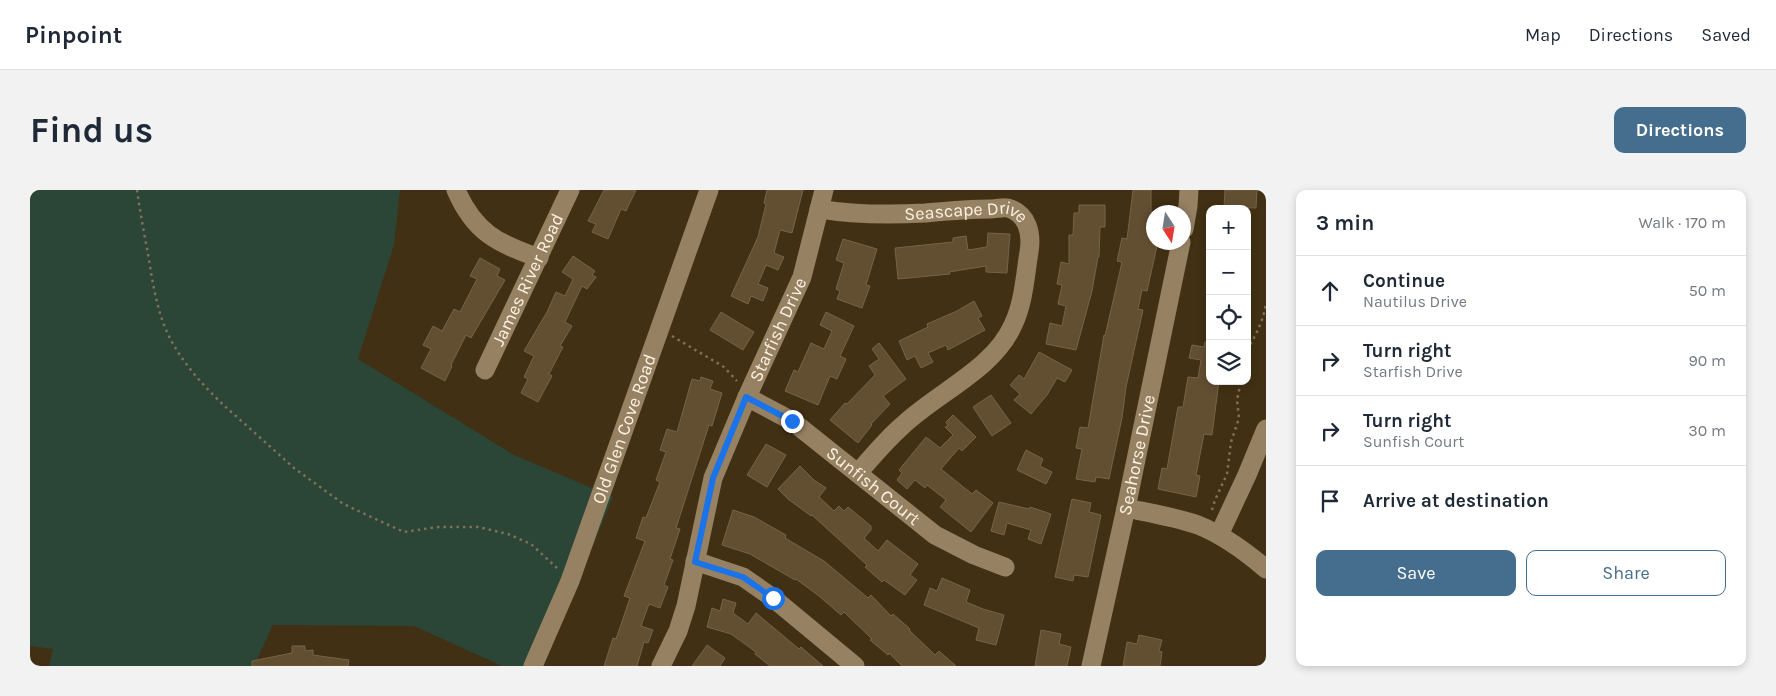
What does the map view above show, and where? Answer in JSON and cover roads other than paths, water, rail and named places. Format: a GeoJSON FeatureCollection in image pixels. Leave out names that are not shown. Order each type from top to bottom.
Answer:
{"type":"FeatureCollection","features":[{"type":"Feature","properties":{"kind":"street"},"geometry":{"type":"LineString","coordinates":[[456,190],[466,211],[479,226],[496,240],[513,249],[539,258]]}},
{"type":"Feature","properties":{"kind":"street","name":"James River Road"},"geometry":{"type":"LineString","coordinates":[[485,370],[570,190]]}},
{"type":"Feature","properties":{"kind":"street","name":"Old Glen Cove Road"},"geometry":{"type":"LineString","coordinates":[[533,666],[570,581],[709,190]]}},
{"type":"Feature","properties":{"kind":"street","name":"Starfish Drive"},"geometry":{"type":"LineString","coordinates":[[662,666],[680,623],[713,478],[746,397],[802,277],[824,190]]}},
{"type":"Feature","properties":{"kind":"street"},"geometry":{"type":"LineString","coordinates":[[1188,205],[1189,190]]}},
{"type":"Feature","properties":{"kind":"street","name":"Seascape Drive"},"geometry":{"type":"LineString","coordinates":[[820,209],[866,215],[896,215],[1008,208],[1022,216],[1028,226],[1031,239],[1020,307],[1013,327],[1002,345],[979,368],[935,398],[902,426],[858,473]]}},
{"type":"Feature","properties":{"kind":"street","name":"Seahorse Drive"},"geometry":{"type":"LineString","coordinates":[[1091,666],[1179,250]]}},
{"type":"Feature","properties":{"kind":"street","name":"Sunfish Court"},"geometry":{"type":"LineString","coordinates":[[746,397],[792,421],[935,536],[974,555],[1005,567]]}},
{"type":"Feature","properties":{"kind":"street"},"geometry":{"type":"LineString","coordinates":[[1219,535],[1248,475],[1266,429]]}},
{"type":"Feature","properties":{"kind":"street"},"geometry":{"type":"LineString","coordinates":[[1126,508],[1197,525],[1219,535],[1250,555],[1266,569]]}},
{"type":"Feature","properties":{"kind":"street"},"geometry":{"type":"LineString","coordinates":[[695,562],[743,577],[773,598],[855,666]]}}]}
